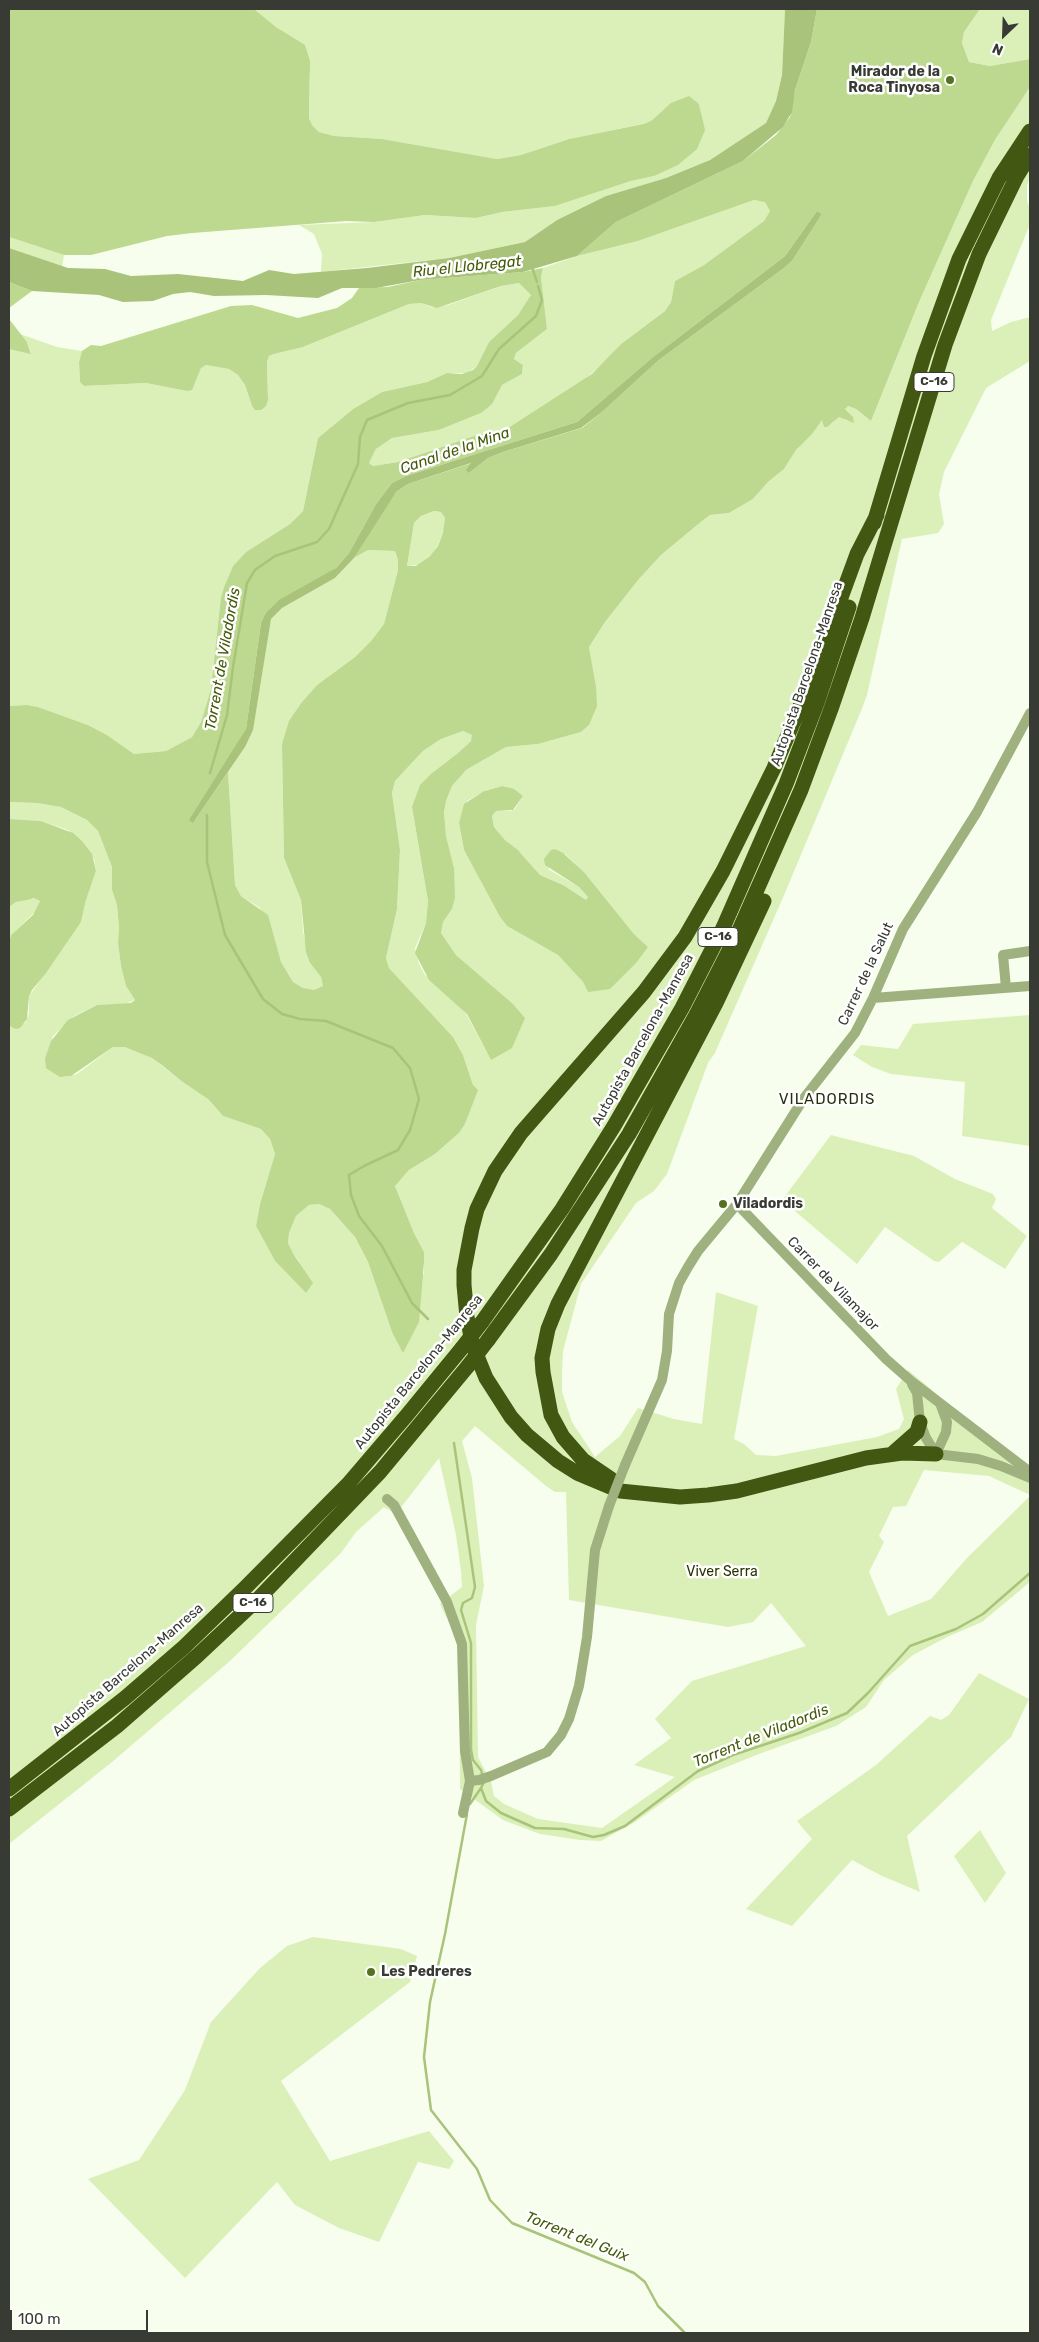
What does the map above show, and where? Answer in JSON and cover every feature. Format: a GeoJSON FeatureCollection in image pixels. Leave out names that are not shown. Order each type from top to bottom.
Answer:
{"type":"FeatureCollection","features":[{"type":"Feature","properties":{"kind":"highway","name":"Autopista Barcelona-Manresa"},"geometry":{"type":"LineString","coordinates":[[9,1789],[118,1704],[184,1647],[348,1484],[482,1322],[543,1238],[614,1126],[682,1008],[723,928],[774,811],[817,703],[877,515],[924,356],[959,259],[999,178],[1030,131]]}},
{"type":"Feature","properties":{"kind":"highway","name":"C-16"},"geometry":{"type":"LineString","coordinates":[[9,1809],[117,1726],[197,1656],[260,1597],[380,1472],[488,1340],[551,1254],[604,1173],[696,1015],[737,935],[801,790],[862,618],[945,345],[979,254],[1017,176],[1030,155]]}},
{"type":"Feature","properties":{"kind":"highway"},"geometry":{"type":"LineString","coordinates":[[877,515],[857,554],[809,685],[774,768],[741,837],[706,902],[685,937],[644,992],[536,1116],[508,1152],[486,1189],[472,1228],[464,1270],[467,1317],[474,1346],[486,1378],[498,1398],[527,1435],[558,1461],[577,1473],[620,1491],[633,1494],[642,1493],[680,1497],[737,1491],[866,1458],[892,1454],[936,1454]]}},
{"type":"Feature","properties":{"kind":"highway"},"geometry":{"type":"LineString","coordinates":[[642,1493],[596,1470],[583,1460],[563,1437],[551,1415],[544,1385],[542,1358],[546,1336],[558,1304],[712,1012],[753,926],[825,747],[837,712],[862,618]]}},
{"type":"Feature","properties":{"kind":"highway"},"geometry":{"type":"LineString","coordinates":[[892,1454],[917,1432],[920,1422]]}},
{"type":"Feature","properties":{"kind":"street","name":"Carrer de la Salut"},"geometry":{"type":"LineString","coordinates":[[474,1781],[491,1776],[547,1752],[558,1740],[569,1719],[579,1686],[588,1637],[595,1550],[608,1506],[624,1465],[662,1380],[667,1351],[668,1314],[679,1283],[698,1251],[737,1204],[804,1098],[855,1033],[873,998],[903,928],[977,812],[1030,713]]}},
{"type":"Feature","properties":{"kind":"street"},"geometry":{"type":"LineString","coordinates":[[1006,988],[1003,955],[1030,951]]}},
{"type":"Feature","properties":{"kind":"street"},"geometry":{"type":"LineString","coordinates":[[873,998],[1030,986]]}},
{"type":"Feature","properties":{"kind":"street","name":"Carrer de Vilamajor"},"geometry":{"type":"LineString","coordinates":[[737,1204],[886,1359],[911,1381],[1030,1472]]}},
{"type":"Feature","properties":{"kind":"street"},"geometry":{"type":"LineString","coordinates":[[911,1381],[917,1394],[920,1422],[926,1438],[936,1454]]}},
{"type":"Feature","properties":{"kind":"street"},"geometry":{"type":"LineString","coordinates":[[936,1454],[946,1432],[947,1422],[940,1403]]}},
{"type":"Feature","properties":{"kind":"street"},"geometry":{"type":"LineString","coordinates":[[936,1454],[978,1459],[1030,1478]]}},
{"type":"Feature","properties":{"kind":"street"},"geometry":{"type":"LineString","coordinates":[[387,1499],[394,1505],[447,1602],[462,1644],[465,1751],[474,1781],[463,1813]]}},
{"type":"Feature","properties":{"kind":"green space"},"geometry":{"type":"Polygon","coordinates":[[[254,9],[785,9],[782,75],[776,101],[766,123],[710,160],[666,178],[606,196],[557,220],[525,242],[449,258],[321,272],[322,254],[314,234],[299,225],[374,222],[425,215],[476,218],[502,212],[555,206],[631,181],[654,176],[701,113],[699,104],[663,110],[651,121],[642,124],[569,139],[521,155],[497,159],[382,139],[334,136],[319,132],[312,125],[309,118],[310,76],[305,46],[276,27],[254,9]]]}},
{"type":"Feature","properties":{"kind":"green space"},"geometry":{"type":"Polygon","coordinates":[[[980,9],[1030,9],[1030,59],[990,66],[969,62],[962,43],[964,32],[980,9]]]}},
{"type":"Feature","properties":{"kind":"green space","name":"Viver Serra"},"geometry":{"type":"Polygon","coordinates":[[[1030,87],[1030,179],[1027,185],[1027,201],[1030,208],[1030,224],[991,320],[992,331],[1011,322],[1030,317],[1030,361],[986,388],[944,472],[939,494],[944,524],[938,533],[902,539],[867,695],[861,711],[785,893],[715,1053],[708,1063],[667,1174],[654,1191],[636,1203],[581,1284],[563,1351],[562,1392],[572,1422],[595,1457],[620,1436],[638,1408],[674,1419],[702,1424],[716,1292],[758,1306],[734,1439],[744,1444],[756,1455],[776,1456],[877,1437],[899,1429],[904,1419],[896,1389],[908,1370],[970,1422],[1030,1466],[1030,1495],[989,1476],[924,1470],[906,1506],[893,1507],[879,1536],[884,1542],[869,1572],[888,1616],[931,1599],[967,1558],[1030,1496],[1030,1582],[982,1622],[947,1637],[913,1655],[884,1680],[866,1707],[836,1726],[694,1780],[635,1822],[601,1841],[540,1834],[503,1820],[460,1789],[459,1644],[440,1604],[462,1587],[461,1571],[456,1535],[439,1458],[396,1514],[384,1507],[356,1532],[341,1553],[230,1661],[112,1762],[9,1844],[9,1026],[25,1023],[29,1014],[29,996],[81,922],[96,871],[94,859],[68,830],[41,821],[9,819],[9,802],[37,803],[61,807],[87,820],[98,831],[112,867],[112,890],[117,905],[121,966],[126,986],[135,1000],[125,1004],[97,1005],[74,1016],[53,1036],[45,1058],[65,1077],[77,1074],[113,1047],[130,1048],[152,1058],[180,1080],[204,1095],[223,1116],[261,1129],[270,1139],[275,1154],[260,1204],[256,1226],[275,1261],[306,1293],[299,1261],[288,1243],[289,1233],[296,1216],[309,1205],[319,1204],[330,1209],[355,1237],[368,1262],[392,1332],[424,1273],[424,1252],[414,1233],[395,1186],[409,1170],[435,1154],[459,1133],[465,1124],[472,1105],[473,1085],[463,1055],[453,1037],[389,968],[386,958],[397,909],[400,850],[392,793],[395,781],[423,751],[441,739],[463,731],[473,735],[471,741],[432,773],[412,807],[428,901],[426,923],[415,948],[419,964],[425,975],[463,1008],[491,1060],[512,1003],[456,955],[441,933],[443,922],[452,909],[454,868],[446,836],[444,812],[452,786],[466,770],[506,747],[538,744],[581,732],[589,725],[596,686],[589,647],[605,622],[661,555],[710,515],[729,513],[753,499],[768,482],[784,469],[796,450],[822,420],[831,424],[839,416],[847,421],[850,414],[845,409],[847,406],[856,409],[871,421],[919,302],[973,181],[995,140],[1030,87]],[[505,786],[486,790],[467,801],[459,823],[464,850],[500,917],[507,926],[558,955],[583,982],[588,992],[648,947],[634,934],[584,872],[565,854],[548,869],[579,887],[588,897],[586,900],[563,885],[540,875],[520,852],[505,840],[494,827],[492,816],[496,811],[511,811],[515,809],[523,796],[505,786]],[[475,1426],[462,1441],[472,1478],[484,1586],[476,1625],[478,1757],[491,1782],[494,1796],[504,1804],[538,1819],[602,1828],[675,1777],[634,1765],[671,1738],[655,1719],[692,1681],[806,1646],[771,1603],[753,1622],[728,1627],[569,1600],[566,1492],[555,1492],[546,1486],[475,1426]]]}},
{"type":"Feature","properties":{"kind":"green space"},"geometry":{"type":"Polygon","coordinates":[[[754,200],[765,201],[770,211],[764,221],[704,265],[675,281],[671,302],[665,311],[621,344],[607,360],[583,381],[508,428],[474,436],[398,462],[373,466],[369,463],[376,449],[392,438],[439,430],[481,413],[494,399],[502,385],[522,374],[523,365],[514,359],[516,353],[547,329],[541,277],[543,268],[577,256],[638,241],[754,200]]]}},
{"type":"Feature","properties":{"kind":"green space"},"geometry":{"type":"Polygon","coordinates":[[[9,237],[64,255],[62,267],[9,248],[9,237]]]}},
{"type":"Feature","properties":{"kind":"green space"},"geometry":{"type":"Polygon","coordinates":[[[519,283],[531,295],[529,300],[518,315],[489,342],[477,366],[467,373],[447,373],[427,382],[382,392],[353,409],[318,438],[303,511],[290,524],[246,552],[233,566],[224,587],[211,689],[201,722],[192,737],[166,751],[134,754],[107,735],[88,725],[38,707],[27,705],[9,706],[9,349],[31,353],[27,342],[20,334],[57,347],[82,351],[79,362],[80,382],[84,386],[146,383],[187,391],[197,378],[201,367],[206,365],[229,369],[238,375],[245,385],[252,406],[268,400],[267,362],[269,356],[303,347],[409,304],[421,303],[432,307],[448,305],[501,286],[519,283]]]}},
{"type":"Feature","properties":{"kind":"green space"},"geometry":{"type":"Polygon","coordinates":[[[434,511],[441,512],[445,518],[444,531],[438,545],[432,554],[418,565],[407,566],[414,523],[421,516],[434,511]]]}},
{"type":"Feature","properties":{"kind":"green space"},"geometry":{"type":"Polygon","coordinates":[[[368,550],[395,551],[398,560],[398,570],[384,624],[355,657],[317,685],[302,702],[282,744],[284,858],[301,900],[303,931],[310,963],[321,977],[323,986],[313,991],[293,982],[281,962],[260,908],[241,896],[235,885],[228,772],[245,747],[271,619],[282,608],[335,578],[354,558],[368,550]]]}},
{"type":"Feature","properties":{"kind":"green space"},"geometry":{"type":"Polygon","coordinates":[[[34,898],[40,901],[36,911],[11,935],[9,943],[9,907],[16,902],[34,898]]]}},
{"type":"Feature","properties":{"kind":"green space"},"geometry":{"type":"Polygon","coordinates":[[[1030,1015],[1030,1146],[962,1136],[965,1082],[891,1074],[872,1067],[853,1055],[861,1045],[898,1049],[913,1024],[1030,1015]]]}},
{"type":"Feature","properties":{"kind":"green space"},"geometry":{"type":"Polygon","coordinates":[[[831,1135],[914,1156],[955,1179],[993,1194],[996,1199],[992,1208],[1027,1236],[1005,1269],[962,1242],[939,1262],[934,1261],[885,1227],[857,1264],[782,1200],[831,1135]]]}},
{"type":"Feature","properties":{"kind":"green space"},"geometry":{"type":"Polygon","coordinates":[[[979,1673],[1029,1699],[1011,1737],[907,1836],[920,1892],[880,1875],[852,1860],[792,1926],[746,1909],[812,1839],[797,1821],[876,1765],[930,1716],[941,1720],[949,1715],[979,1673]]]}},
{"type":"Feature","properties":{"kind":"green space"},"geometry":{"type":"Polygon","coordinates":[[[980,1830],[1006,1873],[985,1903],[954,1856],[980,1830]]]}},
{"type":"Feature","properties":{"kind":"green space"},"geometry":{"type":"Polygon","coordinates":[[[313,1937],[401,1949],[417,1956],[410,1982],[281,2081],[330,2161],[429,2131],[454,2161],[449,2169],[418,2162],[379,2242],[339,2228],[295,2205],[277,2182],[185,2278],[88,2179],[139,2160],[185,2090],[211,2022],[260,1968],[287,1946],[313,1937]]]}},
{"type":"Feature","properties":{"kind":"shaded area"},"geometry":{"type":"Polygon","coordinates":[[[9,9],[254,9],[276,27],[305,45],[310,61],[309,118],[312,125],[319,132],[334,136],[382,139],[497,159],[521,155],[569,139],[643,124],[651,121],[671,103],[689,96],[699,104],[705,130],[697,149],[678,165],[654,176],[631,181],[555,206],[502,212],[476,218],[425,215],[374,222],[346,221],[192,233],[167,236],[91,255],[64,255],[9,237],[9,9]]]}},
{"type":"Feature","properties":{"kind":"shaded area"},"geometry":{"type":"Polygon","coordinates":[[[817,9],[980,9],[964,32],[962,43],[969,62],[990,66],[1030,59],[1030,87],[995,140],[973,181],[919,302],[871,421],[856,409],[848,406],[845,409],[853,417],[854,423],[839,417],[827,427],[824,427],[822,420],[812,434],[796,450],[784,469],[768,482],[753,499],[729,513],[710,515],[661,555],[605,622],[589,647],[596,686],[597,706],[589,725],[581,732],[538,744],[506,747],[466,770],[452,786],[444,812],[446,836],[454,868],[455,898],[452,909],[443,922],[441,933],[456,955],[512,1003],[525,1018],[512,1048],[491,1060],[467,1014],[429,980],[415,953],[426,923],[428,901],[412,807],[420,785],[471,741],[472,735],[463,731],[441,739],[423,751],[395,781],[392,793],[400,850],[397,909],[386,958],[389,968],[453,1037],[463,1055],[473,1085],[478,1090],[465,1124],[459,1133],[435,1154],[409,1170],[395,1186],[414,1233],[424,1252],[419,1322],[403,1353],[392,1332],[368,1262],[355,1237],[330,1209],[319,1204],[309,1205],[296,1216],[289,1233],[288,1243],[313,1283],[306,1293],[275,1261],[256,1226],[260,1204],[275,1154],[270,1139],[261,1129],[223,1116],[208,1099],[152,1058],[125,1047],[113,1047],[71,1076],[60,1077],[46,1068],[45,1058],[51,1041],[68,1020],[97,1005],[131,1003],[135,1000],[126,986],[121,966],[117,905],[112,890],[112,867],[98,831],[87,820],[61,807],[37,803],[9,802],[9,706],[27,705],[38,707],[88,725],[107,735],[134,754],[166,751],[192,737],[201,722],[211,689],[221,598],[224,587],[233,566],[246,552],[290,524],[303,511],[318,438],[353,409],[382,392],[427,382],[447,373],[462,374],[473,370],[489,342],[518,315],[531,295],[519,283],[501,286],[437,308],[421,303],[409,304],[303,347],[269,356],[267,362],[268,400],[266,406],[261,410],[255,410],[252,406],[245,385],[238,375],[229,369],[206,365],[201,368],[192,390],[187,391],[146,383],[84,386],[80,382],[79,362],[82,351],[91,345],[101,346],[231,306],[252,305],[298,318],[337,308],[352,298],[359,288],[388,287],[420,280],[523,272],[543,268],[541,277],[547,329],[516,353],[514,359],[523,365],[522,374],[502,385],[492,404],[481,413],[439,430],[392,438],[376,449],[369,463],[373,466],[398,462],[474,436],[508,428],[592,374],[621,344],[665,311],[671,302],[675,281],[704,265],[764,221],[770,211],[765,202],[754,200],[638,241],[577,256],[616,222],[743,161],[776,135],[790,117],[795,90],[811,42],[817,9]],[[817,211],[785,256],[653,357],[577,422],[406,476],[392,483],[376,504],[349,553],[336,568],[265,614],[261,623],[246,729],[193,823],[228,772],[235,885],[241,896],[268,915],[281,962],[293,982],[303,988],[314,990],[323,986],[321,977],[310,963],[306,952],[301,900],[284,858],[282,744],[289,721],[302,702],[317,685],[355,657],[384,624],[398,570],[398,560],[395,551],[368,550],[354,558],[386,504],[396,492],[408,484],[472,463],[469,473],[488,458],[503,452],[582,428],[659,360],[792,261],[822,214],[817,211]],[[434,511],[421,516],[414,523],[407,566],[416,566],[430,556],[438,546],[443,533],[445,518],[441,512],[434,511]]]}},
{"type":"Feature","properties":{"kind":"shaded area"},"geometry":{"type":"Polygon","coordinates":[[[9,282],[32,291],[9,308],[9,282]]]}},
{"type":"Feature","properties":{"kind":"shaded area"},"geometry":{"type":"Polygon","coordinates":[[[9,319],[27,342],[31,354],[9,349],[9,319]]]}},
{"type":"Feature","properties":{"kind":"shaded area"},"geometry":{"type":"Polygon","coordinates":[[[503,786],[514,789],[523,796],[513,810],[496,811],[492,816],[494,827],[505,840],[518,850],[540,875],[563,885],[586,900],[588,897],[579,887],[545,865],[544,859],[551,850],[555,849],[563,853],[584,872],[634,934],[648,947],[636,963],[610,989],[588,992],[583,982],[558,955],[507,926],[500,917],[464,850],[459,823],[464,804],[484,791],[503,786]]]}},
{"type":"Feature","properties":{"kind":"shaded area"},"geometry":{"type":"Polygon","coordinates":[[[9,819],[41,821],[73,833],[92,854],[96,871],[81,922],[32,990],[29,996],[27,1019],[20,1028],[16,1029],[9,1026],[9,943],[11,935],[33,915],[40,901],[34,898],[16,902],[9,907],[9,819]]]}},
{"type":"Feature","properties":{"kind":"water","name":"Riu el Llobregat"},"geometry":{"type":"Polygon","coordinates":[[[785,9],[817,9],[811,42],[795,90],[792,112],[783,127],[743,161],[616,222],[577,256],[523,272],[420,280],[376,288],[342,288],[318,298],[266,295],[214,296],[190,292],[173,294],[153,301],[123,302],[99,295],[32,291],[9,282],[9,248],[68,268],[105,269],[131,276],[178,274],[243,281],[269,270],[294,274],[367,268],[449,258],[525,242],[557,220],[606,196],[666,178],[710,160],[766,123],[776,101],[782,75],[785,9]]]}},
{"type":"Feature","properties":{"kind":"water"},"geometry":{"type":"Polygon","coordinates":[[[817,211],[822,214],[792,261],[659,360],[602,412],[581,428],[488,458],[469,473],[466,470],[471,463],[408,484],[396,492],[354,558],[335,578],[282,608],[271,619],[253,730],[245,747],[193,823],[189,820],[246,729],[261,623],[265,614],[279,600],[336,568],[349,553],[376,504],[392,483],[406,476],[577,422],[653,357],[785,256],[817,211]]]}},
{"type":"Feature","properties":{"kind":"waterway","name":"Torrent de Viladordis"},"geometry":{"type":"LineString","coordinates":[[532,267],[537,282]]}},
{"type":"Feature","properties":{"kind":"waterway","name":"Torrent de Viladordis"},"geometry":{"type":"LineString","coordinates":[[210,773],[227,715],[247,583],[255,570],[275,556],[317,542],[329,529],[358,464],[360,437],[367,420],[408,403],[450,395],[482,376],[499,349],[536,316],[542,300],[538,286]]}},
{"type":"Feature","properties":{"kind":"waterway","name":"Torrent de Viladordis"},"geometry":{"type":"LineString","coordinates":[[207,815],[207,862],[225,935],[263,999],[282,1014],[300,1019],[326,1021],[393,1048],[410,1068],[419,1099],[410,1130],[398,1150],[349,1175],[351,1195],[359,1216],[382,1246],[412,1303],[428,1319]]}},
{"type":"Feature","properties":{"kind":"waterway","name":"Torrent de Viladordis"},"geometry":{"type":"LineString","coordinates":[[454,1443],[475,1587],[472,1598],[463,1603],[461,1610],[471,1643],[471,1750],[473,1760],[481,1770],[483,1777]]}},
{"type":"Feature","properties":{"kind":"waterway","name":"Torrent de Viladordis"},"geometry":{"type":"LineString","coordinates":[[484,1782],[481,1788],[486,1801],[501,1813],[535,1828],[564,1829],[593,1837],[604,1835],[625,1826],[698,1771],[733,1755],[799,1733],[847,1713],[868,1693],[910,1646],[956,1629],[983,1614],[1030,1573]]}},
{"type":"Feature","properties":{"kind":"waterway","name":"Torrent del Guix"},"geometry":{"type":"LineString","coordinates":[[470,1804],[481,1788]]}},
{"type":"Feature","properties":{"kind":"waterway","name":"Torrent del Guix"},"geometry":{"type":"LineString","coordinates":[[467,1814],[445,1934],[430,2002],[424,2057],[431,2110],[477,2169],[490,2200],[512,2223],[634,2273],[645,2282],[658,2306],[685,2333]]}},
{"type":"Feature","properties":{"kind":"place","name":"Mirador de la Roca Tinyosa"},"geometry":{"type":"Point","coordinates":[950,80]}},
{"type":"Feature","properties":{"kind":"place","name":"Viladordis"},"geometry":{"type":"Point","coordinates":[723,1204]}},
{"type":"Feature","properties":{"kind":"place","name":"Les Pedreres"},"geometry":{"type":"Point","coordinates":[371,1972]}},
{"type":"Feature","properties":{"kind":"district","name":"VILADORDIS"},"geometry":{"type":"Point","coordinates":[827,1100]}},
{"type":"Feature","properties":{"kind":"water label","name":"Canal de la Mina"},"geometry":{"type":"Point","coordinates":[455,451]}}]}
